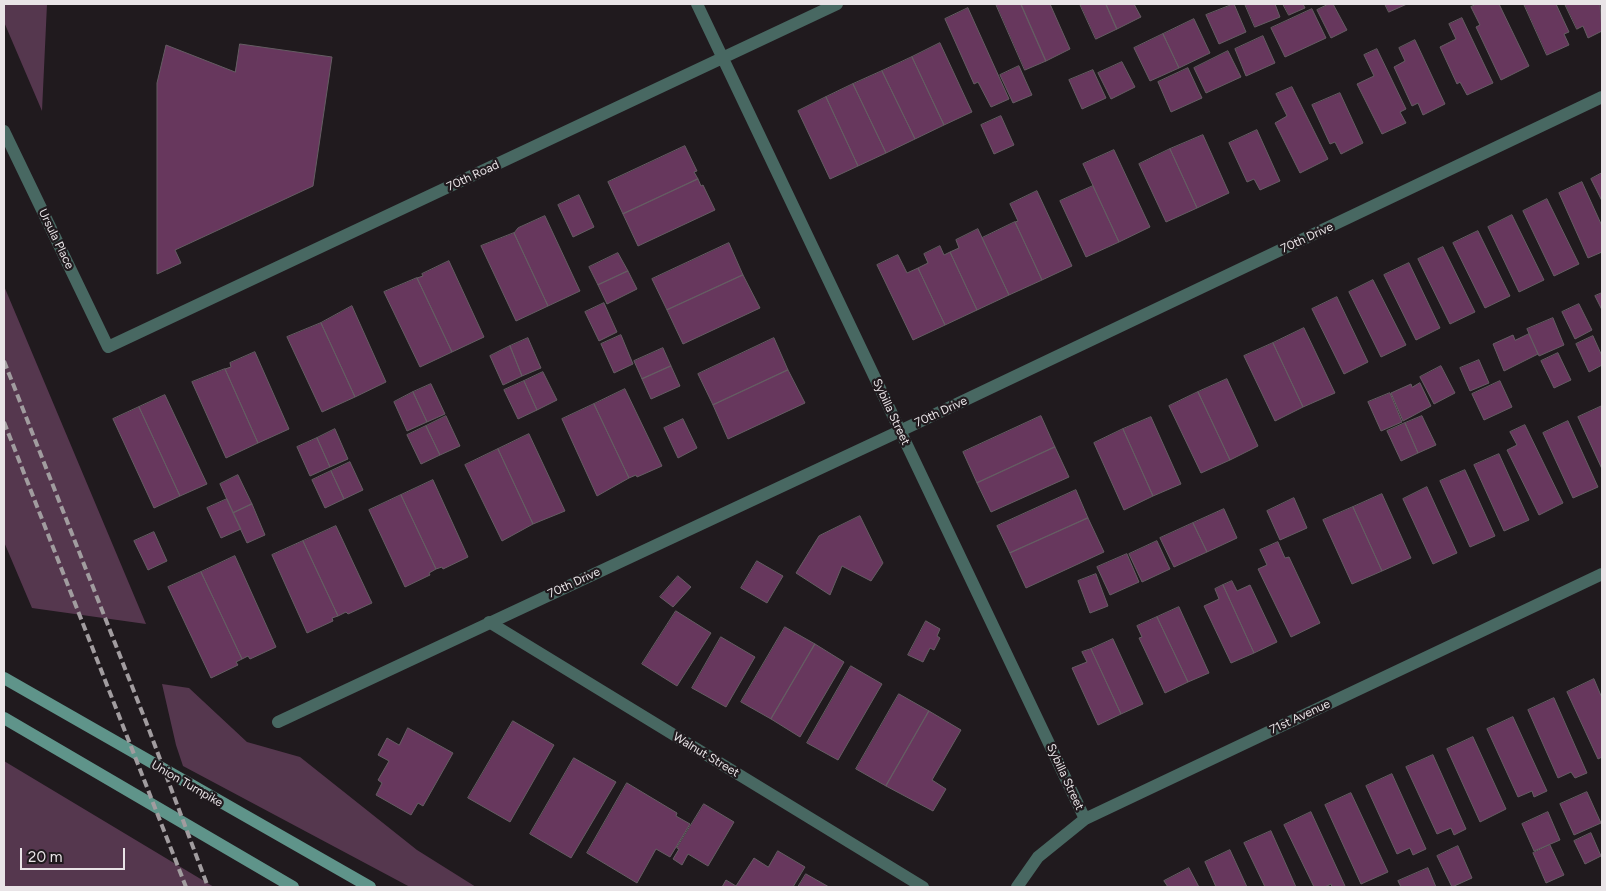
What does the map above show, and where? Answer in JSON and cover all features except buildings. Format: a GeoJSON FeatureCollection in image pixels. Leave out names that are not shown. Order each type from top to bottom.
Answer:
{"type":"FeatureCollection","features":[{"type":"Feature","properties":{"kind":"main road","name":"Union Turnpike"},"geometry":{"type":"LineString","coordinates":[[4,678],[370,887]]}},
{"type":"Feature","properties":{"kind":"main road"},"geometry":{"type":"LineString","coordinates":[[4,718],[293,887]]}},
{"type":"Feature","properties":{"kind":"street","name":"Sybilla Street"},"geometry":{"type":"LineString","coordinates":[[697,4],[1085,819]]}},
{"type":"Feature","properties":{"kind":"street","name":"70th Road"},"geometry":{"type":"LineString","coordinates":[[108,347],[837,4]]}},
{"type":"Feature","properties":{"kind":"street","name":"70th Drive"},"geometry":{"type":"LineString","coordinates":[[278,722],[900,431],[1602,97]]}},
{"type":"Feature","properties":{"kind":"street","name":"Ursula Place"},"geometry":{"type":"LineString","coordinates":[[5,134],[108,347]]}},
{"type":"Feature","properties":{"kind":"street","name":"71st Avenue"},"geometry":{"type":"LineString","coordinates":[[1017,887],[1038,858],[1085,819],[1602,574]]}},
{"type":"Feature","properties":{"kind":"street","name":"Walnut Street"},"geometry":{"type":"LineString","coordinates":[[489,622],[923,887]]}},
{"type":"Feature","properties":{"kind":"shaded area"},"geometry":{"type":"Polygon","coordinates":[[[4,4],[47,4],[42,111],[4,22],[4,4]]]}},
{"type":"Feature","properties":{"kind":"shaded area"},"geometry":{"type":"Polygon","coordinates":[[[4,286],[146,624],[32,608],[4,542],[4,286]]]}},
{"type":"Feature","properties":{"kind":"shaded area"},"geometry":{"type":"Polygon","coordinates":[[[162,684],[189,688],[247,742],[300,757],[417,850],[476,887],[410,887],[183,766],[176,745],[162,684]]]}},
{"type":"Feature","properties":{"kind":"shaded area"},"geometry":{"type":"Polygon","coordinates":[[[4,761],[214,887],[4,887],[4,761]]]}},
{"type":"Feature","properties":{"kind":"railway"},"geometry":{"type":"LineString","coordinates":[[4,361],[148,727],[208,887]]}},
{"type":"Feature","properties":{"kind":"railway"},"geometry":{"type":"LineString","coordinates":[[4,422],[186,887]]}}]}
